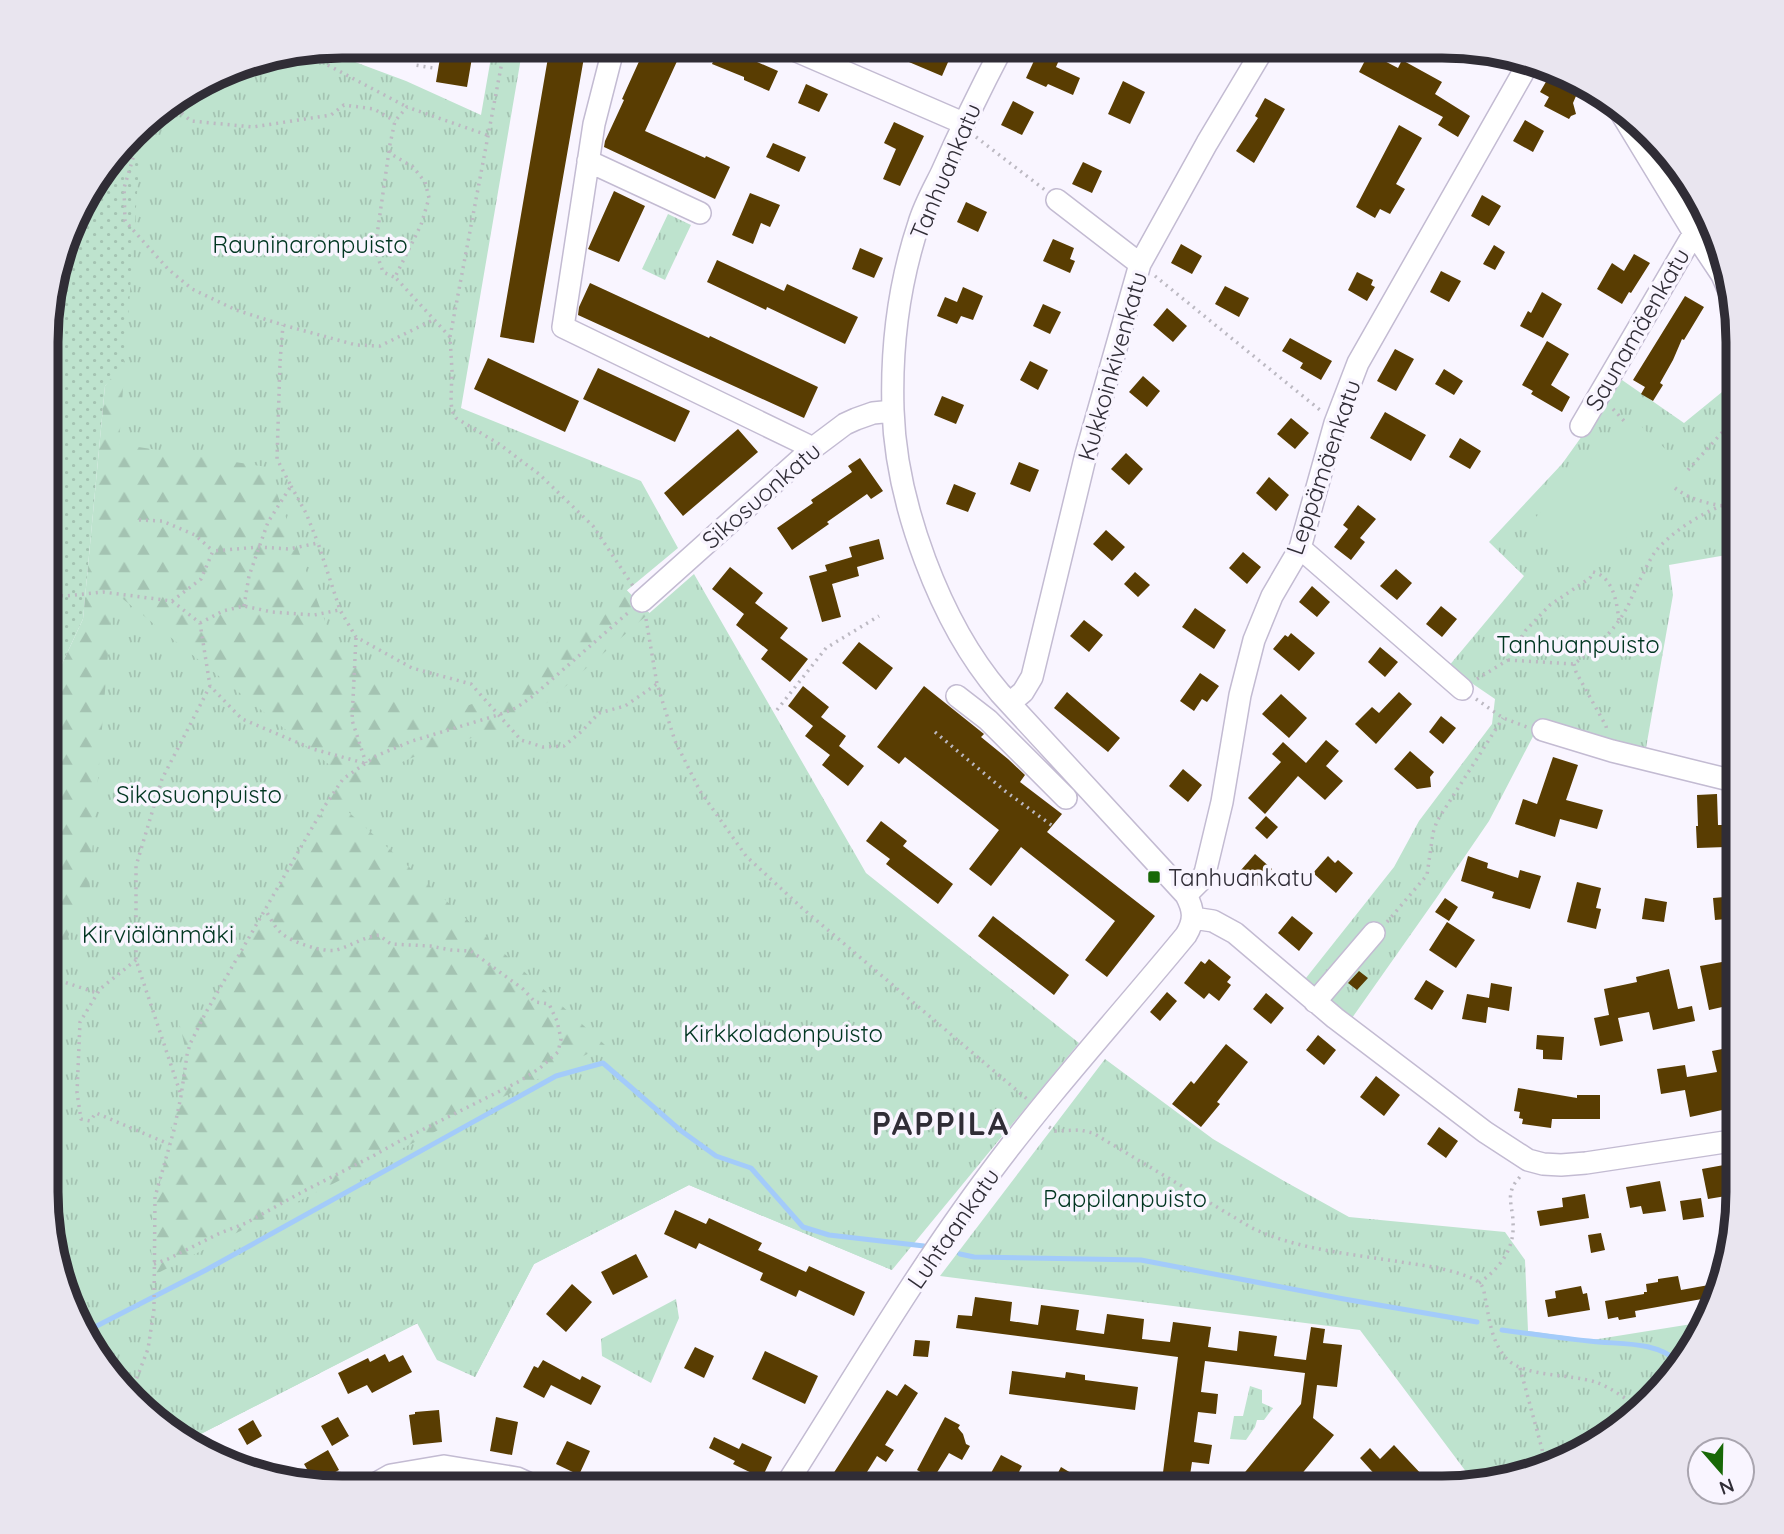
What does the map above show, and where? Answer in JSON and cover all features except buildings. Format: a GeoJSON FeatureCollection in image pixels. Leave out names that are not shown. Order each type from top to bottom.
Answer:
{"type":"FeatureCollection","features":[{"type":"Feature","properties":{"kind":"street"},"geometry":{"type":"LineString","coordinates":[[611,58],[594,124],[563,327],[813,448]]}},
{"type":"Feature","properties":{"kind":"street"},"geometry":{"type":"LineString","coordinates":[[812,58],[963,125]]}},
{"type":"Feature","properties":{"kind":"street","name":"Tanhuankatu"},"geometry":{"type":"LineString","coordinates":[[997,58],[919,220],[905,271],[897,318],[893,411],[904,484],[918,539],[932,577],[965,644],[990,681],[1186,895],[1192,906],[1193,918]]}},
{"type":"Feature","properties":{"kind":"street","name":"Kukkoinkivenkatu"},"geometry":{"type":"LineString","coordinates":[[1010,703],[1023,692],[1032,677],[1086,454],[1140,264],[1258,58]]}},
{"type":"Feature","properties":{"kind":"street","name":"Leppämäenkatu"},"geometry":{"type":"LineString","coordinates":[[1186,895],[1202,878],[1209,857],[1222,802],[1240,695],[1254,640],[1272,596],[1300,548],[1335,423],[1358,363],[1525,70]]}},
{"type":"Feature","properties":{"kind":"street"},"geometry":{"type":"LineString","coordinates":[[1630,128],[1694,233],[1714,260]]}},
{"type":"Feature","properties":{"kind":"street"},"geometry":{"type":"LineString","coordinates":[[589,161],[700,213]]}},
{"type":"Feature","properties":{"kind":"street"},"geometry":{"type":"LineString","coordinates":[[1057,200],[1140,264]]}},
{"type":"Feature","properties":{"kind":"street","name":"Saunamäenkatu"},"geometry":{"type":"LineString","coordinates":[[1581,426],[1694,233]]}},
{"type":"Feature","properties":{"kind":"street","name":"Sikosuonkatu"},"geometry":{"type":"LineString","coordinates":[[642,601],[833,432],[856,418],[893,411]]}},
{"type":"Feature","properties":{"kind":"street"},"geometry":{"type":"LineString","coordinates":[[1300,548],[1462,689]]}},
{"type":"Feature","properties":{"kind":"street"},"geometry":{"type":"LineString","coordinates":[[957,696],[988,720],[1066,798]]}},
{"type":"Feature","properties":{"kind":"street"},"geometry":{"type":"LineString","coordinates":[[1543,730],[1612,751],[1726,779]]}},
{"type":"Feature","properties":{"kind":"street"},"geometry":{"type":"LineString","coordinates":[[1193,918],[1213,921],[1235,933],[1315,1002],[1485,1132],[1528,1160],[1561,1165],[1584,1163],[1726,1142]]}},
{"type":"Feature","properties":{"kind":"street","name":"Luhtaankatu"},"geometry":{"type":"LineString","coordinates":[[792,1476],[951,1226],[990,1172],[1186,935],[1193,918]]}},
{"type":"Feature","properties":{"kind":"street"},"geometry":{"type":"LineString","coordinates":[[1315,1002],[1374,933]]}},
{"type":"Feature","properties":{"kind":"street"},"geometry":{"type":"LineString","coordinates":[[389,1476],[444,1466],[505,1476]]}},
{"type":"Feature","properties":{"kind":"path"},"geometry":{"type":"LineString","coordinates":[[416,58],[415,65],[433,68]]}},
{"type":"Feature","properties":{"kind":"path"},"geometry":{"type":"LineString","coordinates":[[503,58],[450,337],[452,411],[456,418],[499,444],[538,474],[593,526],[642,601],[657,684],[675,741],[700,791],[746,856],[802,908],[1023,1094],[1050,1129],[1093,1133],[1270,1237],[1311,1248],[1429,1266],[1470,1277],[1483,1289],[1495,1340],[1506,1358],[1520,1368],[1597,1382],[1633,1403]]}},
{"type":"Feature","properties":{"kind":"path"},"geometry":{"type":"LineString","coordinates":[[316,59],[407,107],[487,135]]}},
{"type":"Feature","properties":{"kind":"path"},"geometry":{"type":"LineString","coordinates":[[178,110],[191,121],[253,127],[331,115],[344,105],[374,109],[395,121]]}},
{"type":"Feature","properties":{"kind":"path"},"geometry":{"type":"LineString","coordinates":[[407,107],[395,121],[376,249],[383,272],[395,277],[450,337]]}},
{"type":"Feature","properties":{"kind":"path"},"geometry":{"type":"LineString","coordinates":[[963,125],[1057,200]]}},
{"type":"Feature","properties":{"kind":"path"},"geometry":{"type":"LineString","coordinates":[[135,147],[124,188],[125,221],[168,269],[192,289],[236,310],[356,345],[380,346],[433,320]]}},
{"type":"Feature","properties":{"kind":"path"},"geometry":{"type":"LineString","coordinates":[[389,149],[391,154],[413,167],[425,182],[429,198],[421,225],[395,277]]}},
{"type":"Feature","properties":{"kind":"path"},"geometry":{"type":"LineString","coordinates":[[1140,264],[1335,423]]}},
{"type":"Feature","properties":{"kind":"path"},"geometry":{"type":"LineString","coordinates":[[283,325],[279,362],[277,459],[306,513],[340,610],[356,637],[412,667],[471,684],[521,740],[542,747],[564,746],[599,713],[625,706],[657,684]]}},
{"type":"Feature","properties":{"kind":"path"},"geometry":{"type":"LineString","coordinates":[[1688,470],[1726,428]]}},
{"type":"Feature","properties":{"kind":"path"},"geometry":{"type":"LineString","coordinates":[[244,606],[249,576],[268,522],[291,486]]}},
{"type":"Feature","properties":{"kind":"path"},"geometry":{"type":"LineString","coordinates":[[1675,488],[1686,497],[1726,507]]}},
{"type":"Feature","properties":{"kind":"path"},"geometry":{"type":"LineString","coordinates":[[1508,660],[1574,664],[1619,621],[1656,552],[1692,522],[1721,506]]}},
{"type":"Feature","properties":{"kind":"path"},"geometry":{"type":"LineString","coordinates":[[139,520],[162,521],[195,535],[213,551],[259,547],[289,549],[318,543]]}},
{"type":"Feature","properties":{"kind":"path"},"geometry":{"type":"LineString","coordinates":[[172,601],[201,579],[213,551]]}},
{"type":"Feature","properties":{"kind":"path"},"geometry":{"type":"LineString","coordinates":[[1543,730],[1503,718],[1462,689],[1508,660],[1526,630],[1550,605],[1590,578],[1593,572],[1599,573],[1612,589],[1619,621]]}},
{"type":"Feature","properties":{"kind":"path"},"geometry":{"type":"LineString","coordinates":[[58,596],[103,592],[172,601],[200,623],[210,686],[242,719],[313,749],[366,763]]}},
{"type":"Feature","properties":{"kind":"path"},"geometry":{"type":"LineString","coordinates":[[134,1386],[148,1349],[154,1309],[155,1197],[181,1096],[190,1044],[324,807],[343,779],[376,756],[412,741],[516,708],[642,601]]}},
{"type":"Feature","properties":{"kind":"path"},"geometry":{"type":"LineString","coordinates":[[200,623],[223,611],[244,606],[272,612],[314,615],[340,610]]}},
{"type":"Feature","properties":{"kind":"path"},"geometry":{"type":"LineString","coordinates":[[777,709],[825,648],[879,616]]}},
{"type":"Feature","properties":{"kind":"path"},"geometry":{"type":"LineString","coordinates":[[356,637],[352,720],[366,763]]}},
{"type":"Feature","properties":{"kind":"path"},"geometry":{"type":"LineString","coordinates":[[1574,664],[1576,673],[1606,726],[1612,751]]}},
{"type":"Feature","properties":{"kind":"path"},"geometry":{"type":"LineString","coordinates":[[181,1096],[136,960],[136,866],[162,779],[210,686]]}},
{"type":"Feature","properties":{"kind":"path"},"geometry":{"type":"LineString","coordinates":[[1374,933],[1385,925],[1427,875],[1437,821],[1503,718]]}},
{"type":"Feature","properties":{"kind":"path"},"geometry":{"type":"LineString","coordinates":[[935,732],[1005,791],[1054,827]]}},
{"type":"Feature","properties":{"kind":"path"},"geometry":{"type":"LineString","coordinates":[[154,1264],[246,1223],[520,1081],[558,1052],[561,1039],[549,1004],[536,1002],[523,989],[471,951],[391,944],[379,935],[368,936],[334,951],[314,947],[290,939],[279,932],[265,909]]}},
{"type":"Feature","properties":{"kind":"path"},"geometry":{"type":"LineString","coordinates":[[136,960],[100,989],[80,1022],[77,1093],[81,1119],[90,1121],[96,1113],[169,1144]]}},
{"type":"Feature","properties":{"kind":"path"},"geometry":{"type":"LineString","coordinates":[[58,980],[98,993]]}},
{"type":"Feature","properties":{"kind":"path"},"geometry":{"type":"LineString","coordinates":[[1479,1283],[1502,1264],[1510,1247],[1514,1224],[1510,1198],[1512,1188],[1528,1160]]}},
{"type":"Feature","properties":{"kind":"path"},"geometry":{"type":"LineString","coordinates":[[1520,1368],[1543,1458]]}},
{"type":"Feature","properties":{"kind":"green space","name":"Rauninaronpuisto"},"geometry":{"type":"Polygon","coordinates":[[[323,58],[344,58],[406,81],[481,115],[491,58],[521,58],[461,408],[641,481],[678,548],[502,694],[424,720],[334,645],[267,467],[119,444],[141,141],[169,116],[233,79],[268,67],[323,58]]]}},
{"type":"Feature","properties":{"kind":"green space"},"geometry":{"type":"Polygon","coordinates":[[[343,58],[406,82],[105,386],[83,619],[58,672],[58,323],[67,268],[79,233],[96,200],[128,154],[154,128],[200,96],[233,79],[286,63],[343,58]]]}},
{"type":"Feature","properties":{"kind":"green space"},"geometry":{"type":"Polygon","coordinates":[[[668,214],[691,225],[665,280],[642,269],[668,214]]]}},
{"type":"Feature","properties":{"kind":"green space"},"geometry":{"type":"Polygon","coordinates":[[[157,320],[420,441],[558,521],[741,705],[892,1270],[689,1185],[534,1264],[475,1377],[443,1351],[418,1323],[197,1436],[154,1406],[128,1380],[96,1334],[79,1301],[67,1266],[58,1211],[58,672],[83,619],[105,386],[157,320]]]}},
{"type":"Feature","properties":{"kind":"green space","name":"Tanhuanpuisto"},"geometry":{"type":"Polygon","coordinates":[[[1622,380],[1684,423],[1726,389],[1726,555],[1669,565],[1673,595],[1646,748],[1571,732],[1541,721],[1489,821],[1352,1018],[1302,983],[1394,867],[1419,821],[1492,724],[1495,699],[1448,667],[1524,576],[1489,542],[1562,464],[1622,380]]]}},
{"type":"Feature","properties":{"kind":"green space"},"geometry":{"type":"Polygon","coordinates":[[[1631,417],[1690,472],[1593,572],[1534,519],[1631,417]]]}},
{"type":"Feature","properties":{"kind":"green space","name":"Kirkkoladonpuisto"},"geometry":{"type":"Polygon","coordinates":[[[694,574],[866,873],[1079,1043],[892,1270],[689,1185],[534,1264],[475,1377],[437,1360],[417,1323],[197,1436],[154,1406],[128,1380],[96,1334],[79,1301],[67,1266],[58,1211],[58,959],[89,891],[113,591],[337,771],[324,791],[333,794],[205,1014],[178,1018],[187,1055],[149,1234],[154,1275],[605,1045],[343,807],[365,778],[423,753],[526,721],[694,574]]]}},
{"type":"Feature","properties":{"kind":"green space","name":"Pappilanpuisto"},"geometry":{"type":"Polygon","coordinates":[[[1105,1059],[1213,1139],[1349,1217],[1505,1232],[1525,1260],[1528,1331],[1592,1340],[1694,1324],[1656,1380],[1615,1418],[1551,1455],[1516,1467],[1469,1475],[1360,1330],[940,1276],[1105,1059]]]}},
{"type":"Feature","properties":{"kind":"green space"},"geometry":{"type":"Polygon","coordinates":[[[676,1299],[679,1318],[651,1383],[602,1356],[601,1339],[676,1299]]]}},
{"type":"Feature","properties":{"kind":"green space"},"geometry":{"type":"Polygon","coordinates":[[[1250,1386],[1262,1390],[1262,1403],[1273,1408],[1264,1420],[1257,1420],[1246,1440],[1230,1439],[1234,1416],[1243,1416],[1250,1386]]]}},
{"type":"Feature","properties":{"kind":"waterway"},"geometry":{"type":"LineString","coordinates":[[93,1328],[206,1270],[556,1076],[603,1063],[680,1130],[716,1156],[751,1168],[803,1227],[829,1235],[924,1246]]}},
{"type":"Feature","properties":{"kind":"waterway"},"geometry":{"type":"LineString","coordinates":[[960,1254],[974,1257],[1141,1260],[1477,1322]]}},
{"type":"Feature","properties":{"kind":"waterway"},"geometry":{"type":"LineString","coordinates":[[1502,1330],[1636,1345],[1659,1350],[1673,1358]]}},
{"type":"Feature","properties":{"kind":"place","name":"Tanhuankatu"},"geometry":{"type":"Point","coordinates":[1154,877]}},
{"type":"Feature","properties":{"kind":"district","name":"PAPPILA"},"geometry":{"type":"Point","coordinates":[941,1123]}},
{"type":"Feature","properties":{"kind":"park label","name":"Sikosuonpuisto"},"geometry":{"type":"Point","coordinates":[199,794]}},
{"type":"Feature","properties":{"kind":"park label","name":"Kirviälänmäki"},"geometry":{"type":"Point","coordinates":[158,934]}}]}
